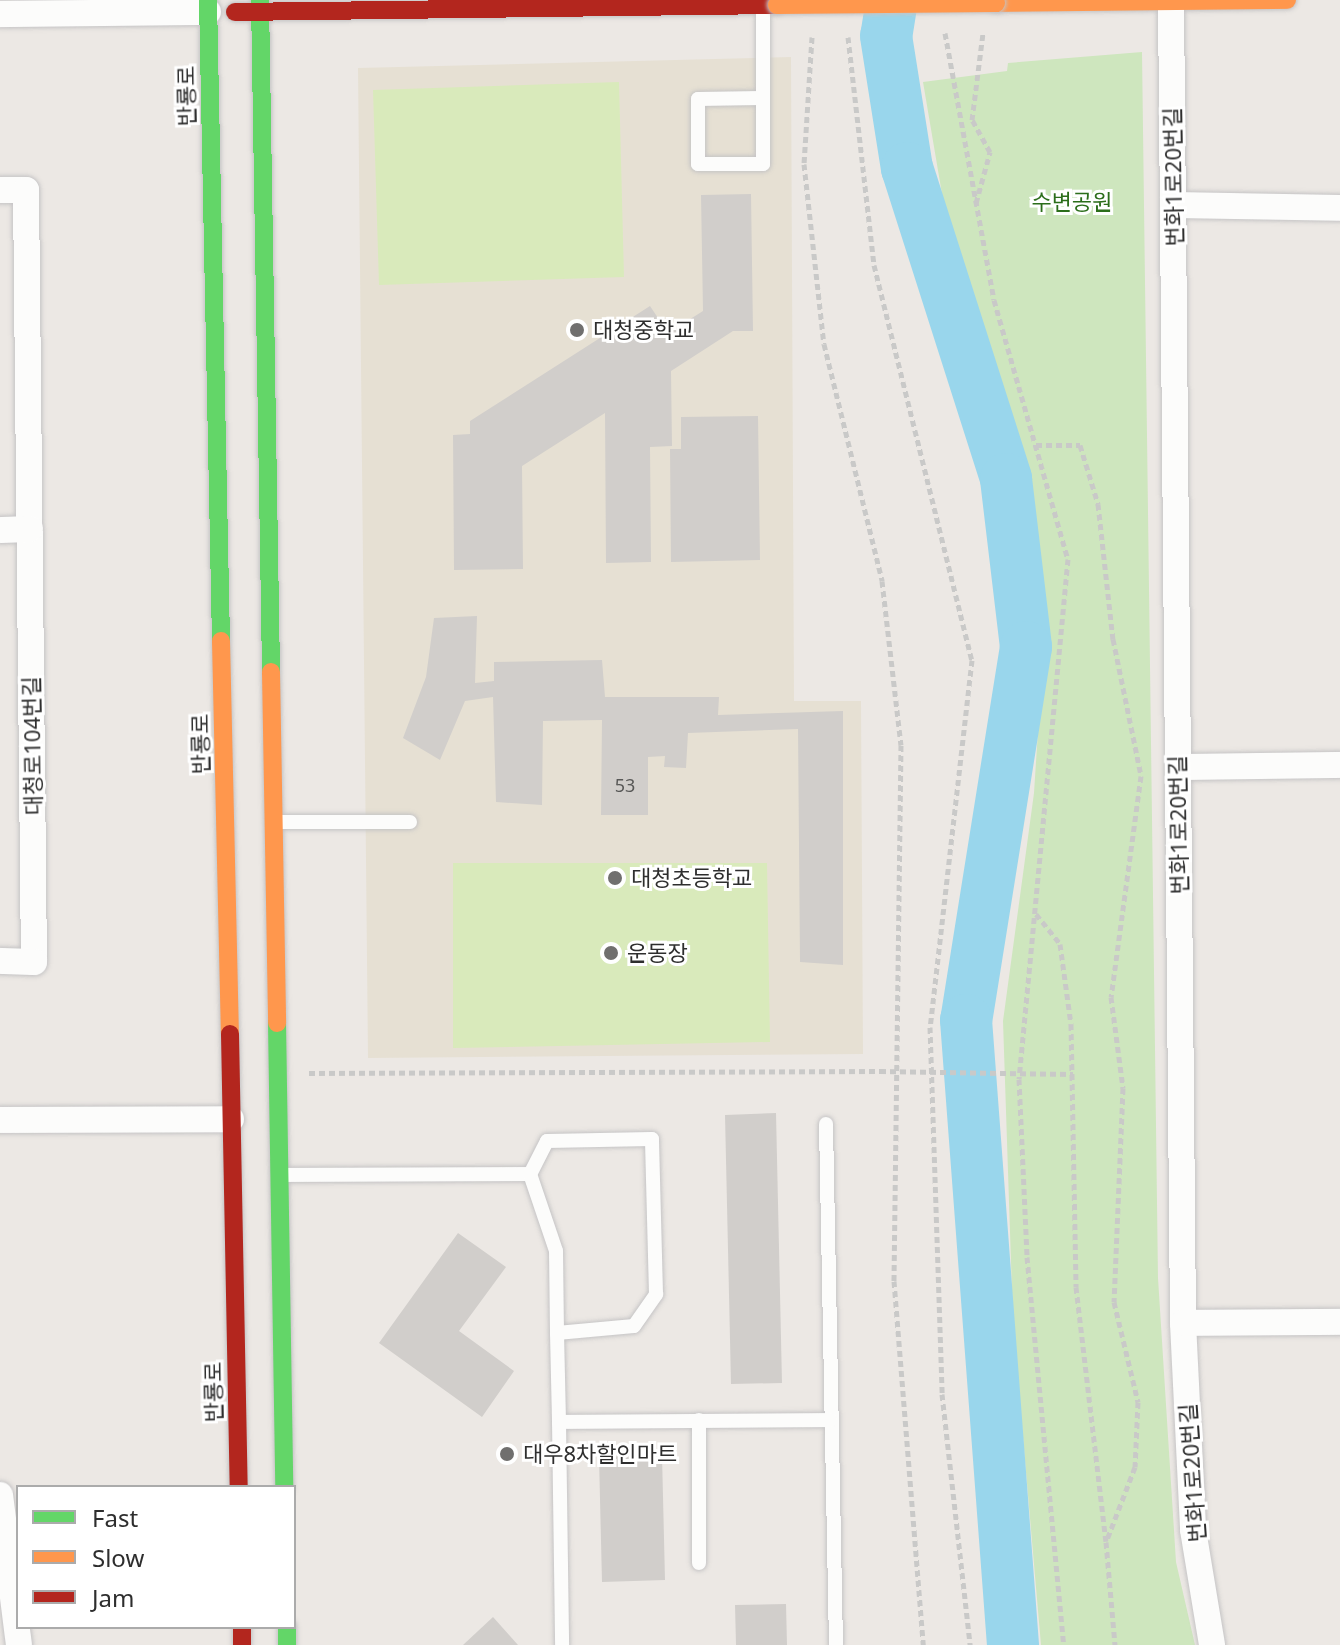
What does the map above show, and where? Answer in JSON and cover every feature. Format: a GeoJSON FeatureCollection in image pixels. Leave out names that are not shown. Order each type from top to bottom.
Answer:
{"type":"FeatureCollection","features":[{"type":"Feature","properties":{"kind":"street"},"geometry":{"type":"LineString","coordinates":[[0,14],[208,6],[770,5],[991,9],[1287,0]]}},
{"type":"Feature","properties":{"kind":"street","name":"번화1로20번길"},"geometry":{"type":"LineString","coordinates":[[1171,2],[1183,1323],[1193,1530],[1212,1645]]}},
{"type":"Feature","properties":{"kind":"street","name":"반룡로"},"geometry":{"type":"LineString","coordinates":[[208,6],[239,1485]]}},
{"type":"Feature","properties":{"kind":"street"},"geometry":{"type":"LineString","coordinates":[[260,6],[284,1485]]}},
{"type":"Feature","properties":{"kind":"street","name":"대청로104번길"},"geometry":{"type":"LineString","coordinates":[[0,190],[26,190],[34,962],[0,961]]}},
{"type":"Feature","properties":{"kind":"street"},"geometry":{"type":"LineString","coordinates":[[1174,205],[1340,208]]}},
{"type":"Feature","properties":{"kind":"street"},"geometry":{"type":"LineString","coordinates":[[0,530],[30,529]]}},
{"type":"Feature","properties":{"kind":"street"},"geometry":{"type":"LineString","coordinates":[[1178,767],[1340,765]]}},
{"type":"Feature","properties":{"kind":"street"},"geometry":{"type":"LineString","coordinates":[[0,1120],[231,1119]]}},
{"type":"Feature","properties":{"kind":"street"},"geometry":{"type":"LineString","coordinates":[[1183,1323],[1340,1322]]}},
{"type":"Feature","properties":{"kind":"street"},"geometry":{"type":"LineString","coordinates":[[0,1495],[16,1621]]}},
{"type":"Feature","properties":{"kind":"lane"},"geometry":{"type":"LineString","coordinates":[[761,98],[698,99],[698,164],[763,164],[761,98],[770,5]]}},
{"type":"Feature","properties":{"kind":"lane"},"geometry":{"type":"LineString","coordinates":[[273,822],[410,822]]}},
{"type":"Feature","properties":{"kind":"lane"},"geometry":{"type":"LineString","coordinates":[[826,1124],[836,1645]]}},
{"type":"Feature","properties":{"kind":"lane"},"geometry":{"type":"LineString","coordinates":[[557,1333],[634,1326],[656,1294],[652,1139],[547,1141],[530,1174],[556,1251],[557,1333],[559,1422],[562,1645]]}},
{"type":"Feature","properties":{"kind":"lane"},"geometry":{"type":"LineString","coordinates":[[279,1175],[530,1174]]}},
{"type":"Feature","properties":{"kind":"lane"},"geometry":{"type":"LineString","coordinates":[[699,1420],[699,1563]]}},
{"type":"Feature","properties":{"kind":"lane"},"geometry":{"type":"LineString","coordinates":[[559,1422],[830,1420]]}},
{"type":"Feature","properties":{"kind":"path"},"geometry":{"type":"LineString","coordinates":[[975,204],[990,152],[972,120],[991,9]]}},
{"type":"Feature","properties":{"kind":"path"},"geometry":{"type":"LineString","coordinates":[[946,16],[945,48],[975,204],[1068,559],[1019,1079],[1027,1257],[1064,1645]]}},
{"type":"Feature","properties":{"kind":"path"},"geometry":{"type":"LineString","coordinates":[[848,26],[874,265],[972,660],[930,1027],[942,1394],[970,1645]]}},
{"type":"Feature","properties":{"kind":"path"},"geometry":{"type":"LineString","coordinates":[[812,30],[804,164],[824,344],[882,581],[901,745],[894,1281],[923,1645]]}},
{"type":"Feature","properties":{"kind":"path"},"geometry":{"type":"LineString","coordinates":[[1036,445],[1080,445],[1098,504],[1113,639],[1141,776],[1111,997],[1123,1088],[1114,1302],[1138,1402],[1135,1467],[1106,1542]]}},
{"type":"Feature","properties":{"kind":"path"},"geometry":{"type":"LineString","coordinates":[[1036,913],[1060,944],[1073,1074],[1076,1287],[1115,1645]]}},
{"type":"Feature","properties":{"kind":"path"},"geometry":{"type":"LineString","coordinates":[[307,1073],[880,1071],[1073,1074]]}},
{"type":"Feature","properties":{"kind":"shaded area"},"geometry":{"type":"Polygon","coordinates":[[[791,57],[794,701],[861,701],[863,1054],[368,1058],[358,68],[791,57]]]}},
{"type":"Feature","properties":{"kind":"green space","name":"수변공원"},"geometry":{"type":"Polygon","coordinates":[[[1142,52],[1158,1278],[1176,1562],[1195,1645],[1041,1645],[1013,1322],[1003,1021],[1034,793],[1045,622],[1022,507],[951,247],[923,82],[1007,71],[1008,63],[1142,52]]]}},
{"type":"Feature","properties":{"kind":"green space"},"geometry":{"type":"Polygon","coordinates":[[[619,82],[624,277],[379,285],[373,90],[619,82]]]}},
{"type":"Feature","properties":{"kind":"green space","name":"운동장"},"geometry":{"type":"Polygon","coordinates":[[[453,863],[767,863],[770,1042],[453,1048],[453,863]]]}},
{"type":"Feature","properties":{"kind":"building"},"geometry":{"type":"Polygon","coordinates":[[[751,194],[753,331],[733,331],[671,371],[672,446],[650,447],[651,562],[606,563],[605,413],[522,466],[523,569],[454,570],[453,435],[470,434],[470,421],[650,306],[668,333],[703,311],[701,195],[751,194]]]}},
{"type":"Feature","properties":{"kind":"building"},"geometry":{"type":"Polygon","coordinates":[[[758,416],[760,560],[671,562],[670,449],[681,449],[681,417],[758,416]]]}},
{"type":"Feature","properties":{"kind":"building","name":"대청초등학교"},"geometry":{"type":"Polygon","coordinates":[[[477,616],[475,683],[494,681],[494,662],[602,660],[605,697],[719,697],[718,715],[843,711],[843,965],[800,962],[798,729],[688,733],[686,768],[664,767],[665,756],[648,757],[648,815],[601,815],[602,720],[543,721],[542,805],[496,802],[493,697],[465,701],[440,760],[403,738],[426,677],[434,618],[477,616]]]}},
{"type":"Feature","properties":{"kind":"building"},"geometry":{"type":"Polygon","coordinates":[[[776,1113],[782,1383],[731,1384],[725,1115],[776,1113]]]}},
{"type":"Feature","properties":{"kind":"building"},"geometry":{"type":"Polygon","coordinates":[[[458,1233],[506,1267],[459,1331],[514,1371],[482,1417],[379,1343],[458,1233]]]}},
{"type":"Feature","properties":{"kind":"building"},"geometry":{"type":"Polygon","coordinates":[[[662,1455],[665,1580],[602,1582],[599,1457],[662,1455]]]}},
{"type":"Feature","properties":{"kind":"building"},"geometry":{"type":"Polygon","coordinates":[[[786,1604],[787,1645],[736,1645],[735,1605],[786,1604]]]}},
{"type":"Feature","properties":{"kind":"building"},"geometry":{"type":"Polygon","coordinates":[[[493,1617],[518,1645],[463,1645],[493,1617]]]}},
{"type":"Feature","properties":{"kind":"waterway"},"geometry":{"type":"LineString","coordinates":[[892,0],[886,36],[907,168],[1006,479],[1026,647],[966,1020],[1013,1645]]}},
{"type":"Feature","properties":{"kind":"traffic: fast"},"geometry":{"type":"LineString","coordinates":[[208,0],[221,641]]}},
{"type":"Feature","properties":{"kind":"traffic: fast"},"geometry":{"type":"LineString","coordinates":[[260,0],[271,672]]}},
{"type":"Feature","properties":{"kind":"traffic: fast"},"geometry":{"type":"LineString","coordinates":[[277,1023],[284,1485]]}},
{"type":"Feature","properties":{"kind":"traffic: fast"},"geometry":{"type":"LineString","coordinates":[[287,1629],[287,1645]]}},
{"type":"Feature","properties":{"kind":"traffic: slow"},"geometry":{"type":"LineString","coordinates":[[996,3],[1287,0]]}},
{"type":"Feature","properties":{"kind":"traffic: slow"},"geometry":{"type":"LineString","coordinates":[[777,5],[996,3]]}},
{"type":"Feature","properties":{"kind":"traffic: slow"},"geometry":{"type":"LineString","coordinates":[[221,641],[230,1034]]}},
{"type":"Feature","properties":{"kind":"traffic: slow"},"geometry":{"type":"LineString","coordinates":[[271,672],[277,1023]]}},
{"type":"Feature","properties":{"kind":"traffic: jam"},"geometry":{"type":"LineString","coordinates":[[235,12],[777,5]]}},
{"type":"Feature","properties":{"kind":"traffic: jam"},"geometry":{"type":"LineString","coordinates":[[230,1034],[239,1485]]}},
{"type":"Feature","properties":{"kind":"traffic: jam"},"geometry":{"type":"LineString","coordinates":[[242,1629],[242,1645]]}},
{"type":"Feature","properties":{"kind":"place","name":"대청중학교"},"geometry":{"type":"Point","coordinates":[577,330]}},
{"type":"Feature","properties":{"kind":"place","name":"대청초등학교"},"geometry":{"type":"Point","coordinates":[615,878]}},
{"type":"Feature","properties":{"kind":"place","name":"운동장"},"geometry":{"type":"Point","coordinates":[611,953]}},
{"type":"Feature","properties":{"kind":"place","name":"대우8차할인마트"},"geometry":{"type":"Point","coordinates":[507,1454]}}]}
